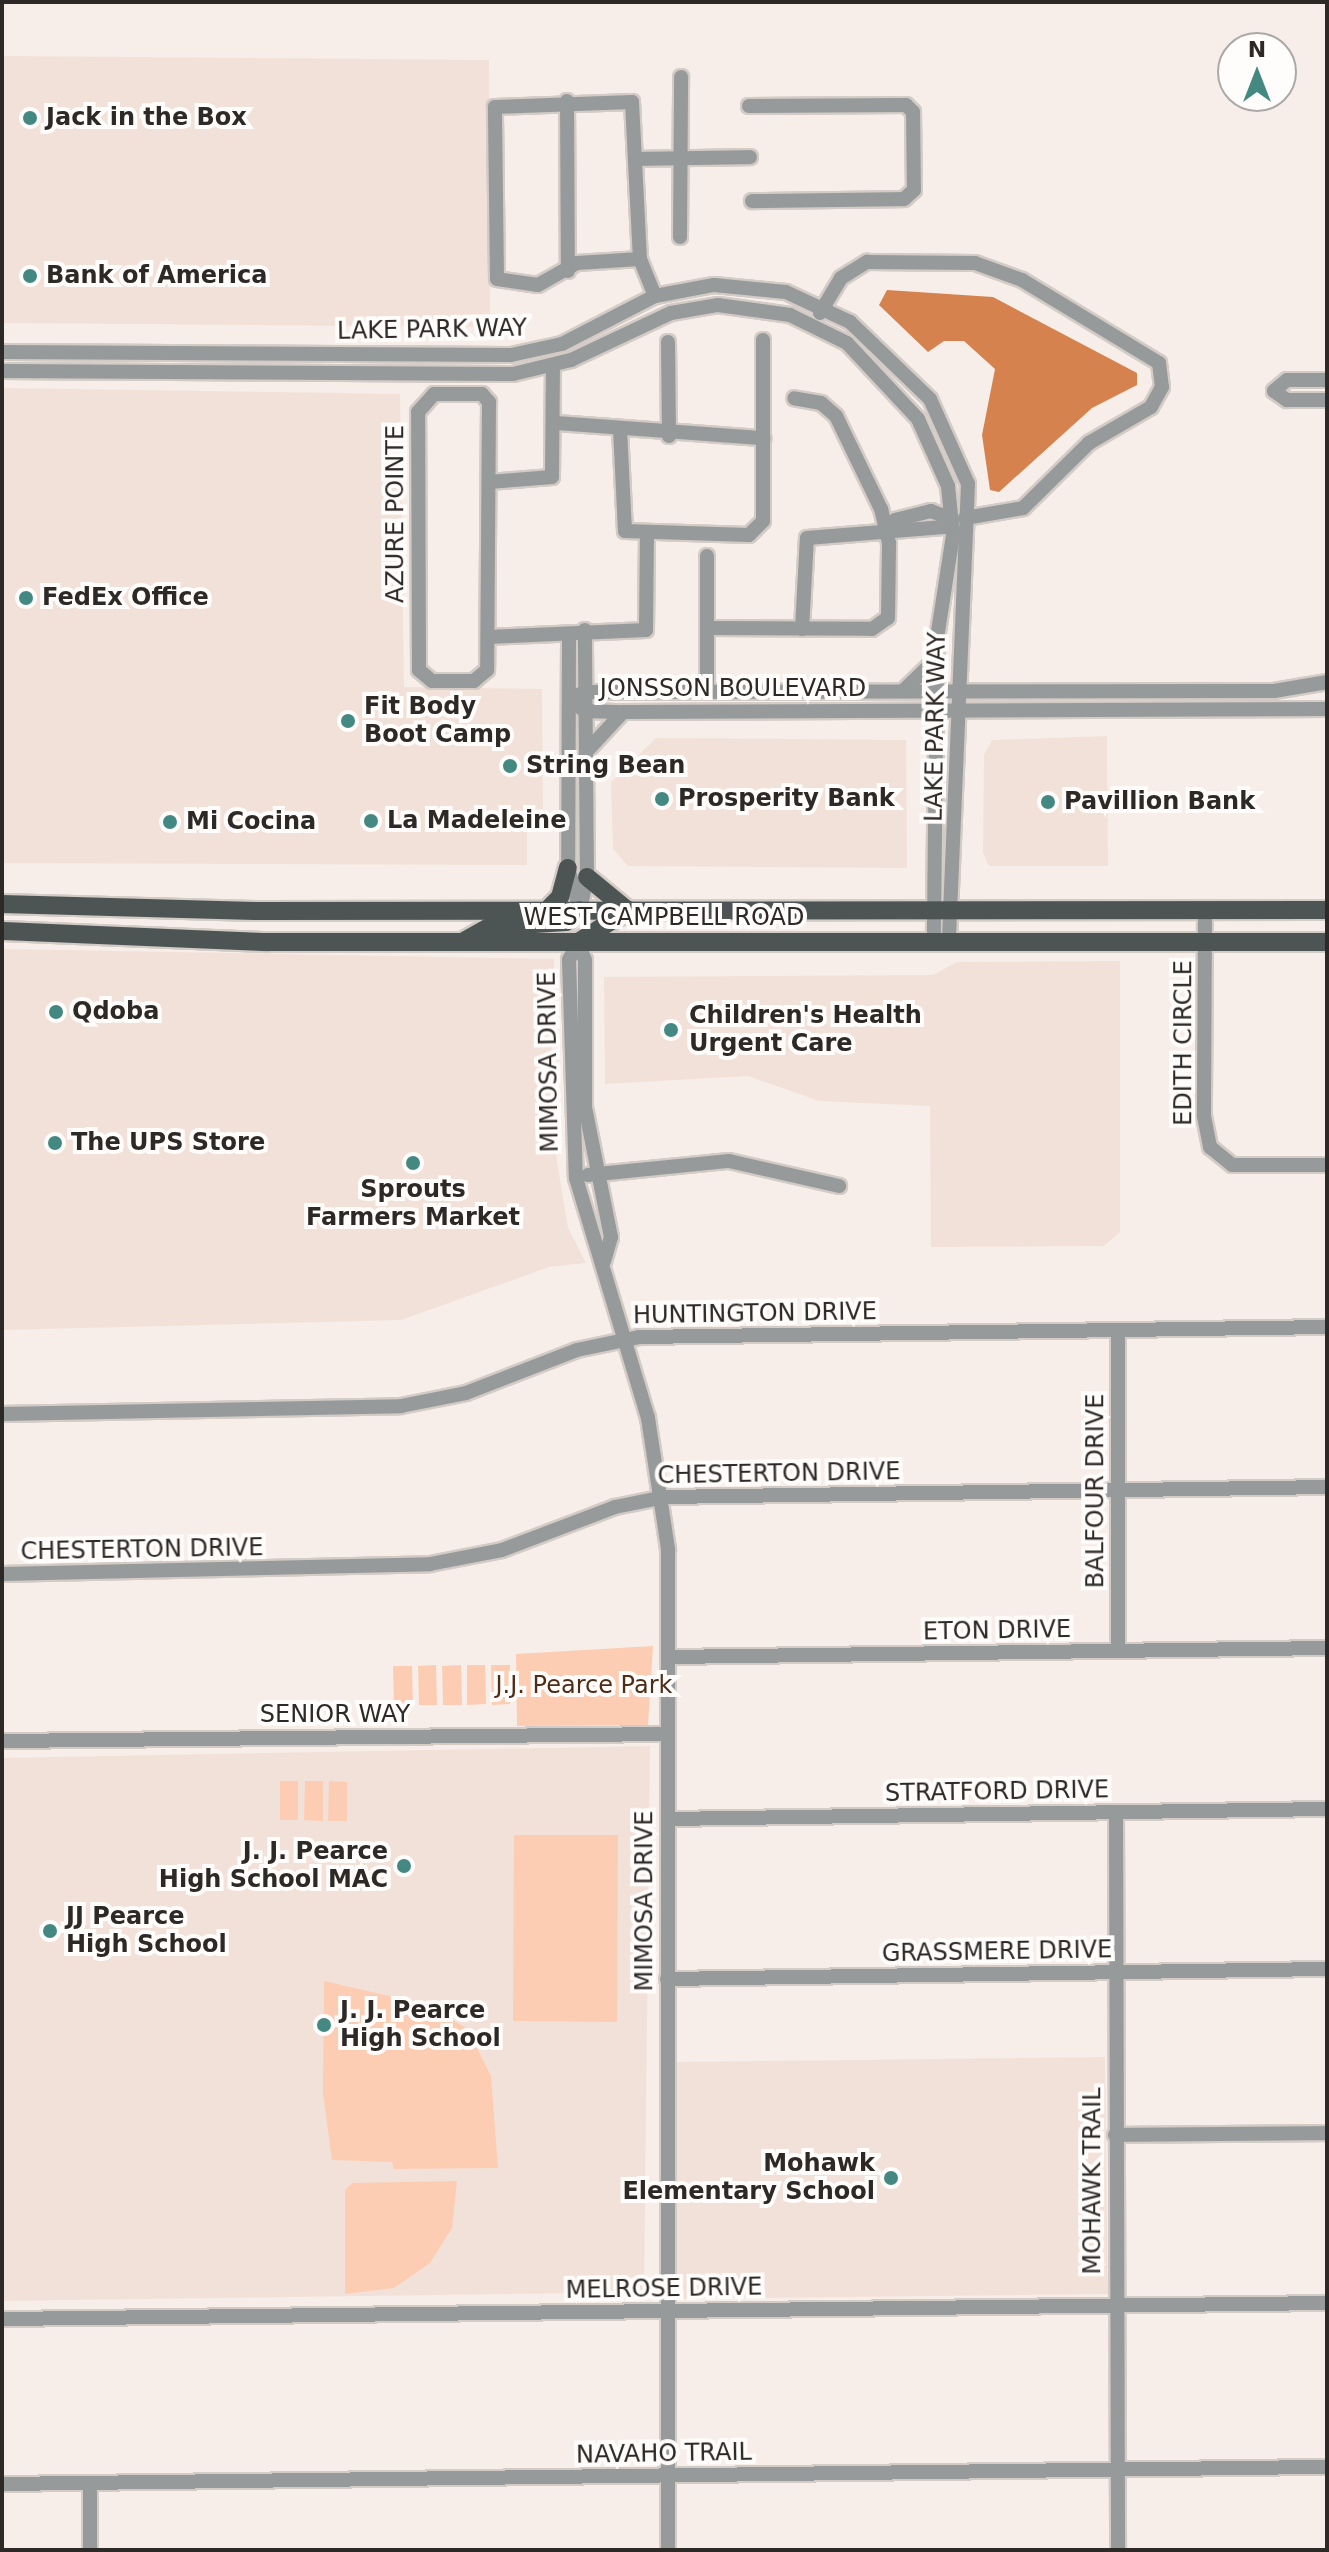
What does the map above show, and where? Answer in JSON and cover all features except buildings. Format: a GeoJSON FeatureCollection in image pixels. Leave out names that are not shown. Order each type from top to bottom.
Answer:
{"type":"FeatureCollection","features":[{"type":"Feature","properties":{"kind":"main road"},"geometry":{"type":"LineString","coordinates":[[546,911],[560,897],[568,868]]}},
{"type":"Feature","properties":{"kind":"main road"},"geometry":{"type":"LineString","coordinates":[[546,911],[573,916],[593,939],[629,910],[587,877]]}},
{"type":"Feature","properties":{"kind":"main road","name":"WEST CAMPBELL ROAD"},"geometry":{"type":"LineString","coordinates":[[2,904],[255,911],[546,911]]}},
{"type":"Feature","properties":{"kind":"main road","name":"WEST CAMPBELL ROAD"},"geometry":{"type":"LineString","coordinates":[[462,942],[489,927],[629,910],[1327,910]]}},
{"type":"Feature","properties":{"kind":"main road"},"geometry":{"type":"LineString","coordinates":[[255,911],[257,942]]}},
{"type":"Feature","properties":{"kind":"main road"},"geometry":{"type":"LineString","coordinates":[[745,942],[775,911]]}},
{"type":"Feature","properties":{"kind":"main road"},"geometry":{"type":"LineString","coordinates":[[785,942],[809,911]]}},
{"type":"Feature","properties":{"kind":"main road","name":"WEST CAMPBELL ROAD"},"geometry":{"type":"LineString","coordinates":[[2,931],[257,942],[593,939],[1327,942]]}},
{"type":"Feature","properties":{"kind":"street"},"geometry":{"type":"LineString","coordinates":[[680,237],[681,77]]}},
{"type":"Feature","properties":{"kind":"street"},"geometry":{"type":"LineString","coordinates":[[567,101],[568,271]]}},
{"type":"Feature","properties":{"kind":"street"},"geometry":{"type":"LineString","coordinates":[[640,259],[577,263],[568,271],[538,285],[497,279],[495,107],[567,101],[632,102],[640,159],[640,259],[655,296]]}},
{"type":"Feature","properties":{"kind":"street"},"geometry":{"type":"LineString","coordinates":[[749,106],[906,105],[913,112],[914,190],[904,199],[752,201]]}},
{"type":"Feature","properties":{"kind":"street"},"geometry":{"type":"LineString","coordinates":[[640,159],[750,157]]}},
{"type":"Feature","properties":{"kind":"street"},"geometry":{"type":"LineString","coordinates":[[802,629],[807,538],[888,530],[895,520],[931,511],[952,519],[1023,508],[1102,433],[1151,407],[1162,387],[1159,363],[1022,280],[975,263],[867,262],[841,278],[814,324]]}},
{"type":"Feature","properties":{"kind":"street","name":"LAKE PARK WAY"},"geometry":{"type":"LineString","coordinates":[[2,352],[511,355],[562,344],[655,296],[742,285],[823,306],[873,340],[930,399],[959,455],[972,518],[956,691],[956,911],[941,941]]}},
{"type":"Feature","properties":{"kind":"street","name":"LAKE PARK WAY"},"geometry":{"type":"LineString","coordinates":[[2,371],[500,375],[553,367],[695,307],[750,306],[814,324],[871,362],[918,419],[942,467],[952,519],[937,658],[936,910],[941,941]]}},
{"type":"Feature","properties":{"kind":"street"},"geometry":{"type":"LineString","coordinates":[[620,429],[621,523],[625,531],[647,535],[759,529],[763,340]]}},
{"type":"Feature","properties":{"kind":"street"},"geometry":{"type":"LineString","coordinates":[[668,342],[669,436]]}},
{"type":"Feature","properties":{"kind":"street"},"geometry":{"type":"LineString","coordinates":[[553,367],[557,423],[552,477],[489,482],[488,637],[569,637],[585,630],[646,630],[647,535]]}},
{"type":"Feature","properties":{"kind":"street"},"geometry":{"type":"LineString","coordinates":[[1327,380],[1287,380],[1274,391],[1287,400],[1327,400]]}},
{"type":"Feature","properties":{"kind":"street","name":"AZURE POINTE"},"geometry":{"type":"LineString","coordinates":[[488,637],[487,670],[474,681],[432,681],[419,670],[423,400],[487,397],[489,482]]}},
{"type":"Feature","properties":{"kind":"street"},"geometry":{"type":"LineString","coordinates":[[707,628],[802,629],[885,622],[888,530],[836,416],[821,403],[794,398]]}},
{"type":"Feature","properties":{"kind":"street"},"geometry":{"type":"LineString","coordinates":[[557,423],[669,436],[763,438]]}},
{"type":"Feature","properties":{"kind":"street"},"geometry":{"type":"LineString","coordinates":[[707,556],[707,692]]}},
{"type":"Feature","properties":{"kind":"street"},"geometry":{"type":"LineString","coordinates":[[573,916],[587,877],[585,630]]}},
{"type":"Feature","properties":{"kind":"street"},"geometry":{"type":"LineString","coordinates":[[569,637],[568,868],[573,916]]}},
{"type":"Feature","properties":{"kind":"street"},"geometry":{"type":"LineString","coordinates":[[903,691],[937,658]]}},
{"type":"Feature","properties":{"kind":"street","name":"JONSSON BOULEVARD"},"geometry":{"type":"LineString","coordinates":[[1327,682],[1296,690],[585,692],[569,699],[585,711],[623,712],[1327,709]]}},
{"type":"Feature","properties":{"kind":"street"},"geometry":{"type":"LineString","coordinates":[[1296,690],[1296,711]]}},
{"type":"Feature","properties":{"kind":"street"},"geometry":{"type":"LineString","coordinates":[[767,712],[768,692]]}},
{"type":"Feature","properties":{"kind":"street"},"geometry":{"type":"LineString","coordinates":[[586,752],[623,712]]}},
{"type":"Feature","properties":{"kind":"street"},"geometry":{"type":"LineString","coordinates":[[568,794],[586,799]]}},
{"type":"Feature","properties":{"kind":"street","name":"EDITH CIRCLE"},"geometry":{"type":"LineString","coordinates":[[1205,911],[1210,1147],[1232,1165],[1327,1165]]}},
{"type":"Feature","properties":{"kind":"street","name":"MIMOSA DRIVE"},"geometry":{"type":"LineString","coordinates":[[593,939],[585,960],[585,1073],[595,1174],[611,1237],[604,1261]]}},
{"type":"Feature","properties":{"kind":"street","name":"MIMOSA DRIVE"},"geometry":{"type":"LineString","coordinates":[[593,939],[569,960],[568,1083],[576,1178],[589,1241],[604,1261],[627,1338],[664,1497],[668,1657],[668,2550]]}},
{"type":"Feature","properties":{"kind":"street"},"geometry":{"type":"LineString","coordinates":[[568,1083],[585,1073]]}},
{"type":"Feature","properties":{"kind":"street"},"geometry":{"type":"LineString","coordinates":[[576,1178],[729,1161],[839,1186]]}},
{"type":"Feature","properties":{"kind":"street","name":"HUNTINGTON DRIVE"},"geometry":{"type":"LineString","coordinates":[[2,1414],[401,1406],[466,1393],[627,1338],[1327,1327]]}},
{"type":"Feature","properties":{"kind":"street","name":"BALFOUR DRIVE"},"geometry":{"type":"LineString","coordinates":[[1118,1330],[1118,1651]]}},
{"type":"Feature","properties":{"kind":"street","name":"CHESTERTON DRIVE"},"geometry":{"type":"LineString","coordinates":[[2,1574],[430,1564],[502,1550],[615,1507],[664,1497],[1327,1487]]}},
{"type":"Feature","properties":{"kind":"street","name":"ETON DRIVE"},"geometry":{"type":"LineString","coordinates":[[668,1657],[1327,1648]]}},
{"type":"Feature","properties":{"kind":"street","name":"SENIOR WAY"},"geometry":{"type":"LineString","coordinates":[[2,1741],[668,1734]]}},
{"type":"Feature","properties":{"kind":"street","name":"STRATFORD DRIVE"},"geometry":{"type":"LineString","coordinates":[[668,1819],[1327,1809]]}},
{"type":"Feature","properties":{"kind":"street","name":"MOHAWK TRAIL"},"geometry":{"type":"LineString","coordinates":[[1116,1812],[1118,2550]]}},
{"type":"Feature","properties":{"kind":"street","name":"GRASSMERE DRIVE"},"geometry":{"type":"LineString","coordinates":[[667,1979],[1327,1969]]}},
{"type":"Feature","properties":{"kind":"street"},"geometry":{"type":"LineString","coordinates":[[1115,2135],[1327,2133]]}},
{"type":"Feature","properties":{"kind":"street","name":"MELROSE DRIVE"},"geometry":{"type":"LineString","coordinates":[[2,2319],[1327,2303]]}},
{"type":"Feature","properties":{"kind":"street","name":"NAVAHO TRAIL"},"geometry":{"type":"LineString","coordinates":[[2,2484],[1327,2467]]}},
{"type":"Feature","properties":{"kind":"street"},"geometry":{"type":"LineString","coordinates":[[90,2484],[90,2550]]}},
{"type":"Feature","properties":{"kind":"shaded area"},"geometry":{"type":"Polygon","coordinates":[[[2,56],[489,60],[490,327],[2,323],[2,56]]]}},
{"type":"Feature","properties":{"kind":"shaded area"},"geometry":{"type":"Polygon","coordinates":[[[887,290],[993,297],[1137,373],[1137,385],[1092,408],[999,492],[990,490],[982,435],[995,369],[964,341],[944,341],[928,352],[879,305],[887,290]]]}},
{"type":"Feature","properties":{"kind":"shaded area"},"geometry":{"type":"Polygon","coordinates":[[[2,388],[400,394],[404,687],[542,689],[543,809],[527,809],[527,865],[2,863],[2,388]]]}},
{"type":"Feature","properties":{"kind":"shaded area"},"geometry":{"type":"Polygon","coordinates":[[[1107,736],[1108,866],[989,866],[983,853],[984,755],[992,740],[1107,736]]]}},
{"type":"Feature","properties":{"kind":"shaded area"},"geometry":{"type":"Polygon","coordinates":[[[656,738],[906,740],[907,868],[628,866],[613,849],[611,782],[656,738]]]}},
{"type":"Feature","properties":{"kind":"shaded area"},"geometry":{"type":"Polygon","coordinates":[[[2,949],[554,959],[550,1120],[568,1228],[586,1263],[549,1267],[401,1320],[2,1330],[2,949]]]}},
{"type":"Feature","properties":{"kind":"shaded area"},"geometry":{"type":"Polygon","coordinates":[[[1120,961],[1120,1232],[1104,1246],[931,1247],[930,1106],[819,1101],[748,1076],[605,1084],[604,977],[933,975],[957,962],[1120,961]]]}},
{"type":"Feature","properties":{"kind":"shaded area","name":"J. J. Pearce High School"},"geometry":{"type":"Polygon","coordinates":[[[650,1746],[644,2292],[2,2301],[2,1758],[650,1746]]]}},
{"type":"Feature","properties":{"kind":"shaded area","name":"Mohawk Elementary School"},"geometry":{"type":"Polygon","coordinates":[[[1105,2057],[1108,2294],[677,2299],[674,2062],[1105,2057]]]}},
{"type":"Feature","properties":{"kind":"green space","name":"J.J. Pearce Park"},"geometry":{"type":"Polygon","coordinates":[[[653,1646],[648,1725],[517,1726],[516,1654],[653,1646]]]}},
{"type":"Feature","properties":{"kind":"green space"},"geometry":{"type":"Polygon","coordinates":[[[436,1665],[437,1705],[419,1705],[418,1666],[436,1665]]]}},
{"type":"Feature","properties":{"kind":"green space"},"geometry":{"type":"Polygon","coordinates":[[[461,1665],[462,1705],[443,1705],[442,1666],[461,1665]]]}},
{"type":"Feature","properties":{"kind":"green space"},"geometry":{"type":"Polygon","coordinates":[[[467,1665],[485,1665],[486,1704],[467,1705],[467,1665]]]}},
{"type":"Feature","properties":{"kind":"green space"},"geometry":{"type":"Polygon","coordinates":[[[491,1665],[510,1665],[510,1704],[492,1705],[491,1665]]]}},
{"type":"Feature","properties":{"kind":"green space"},"geometry":{"type":"Polygon","coordinates":[[[393,1666],[412,1666],[413,1706],[394,1706],[393,1666]]]}},
{"type":"Feature","properties":{"kind":"green space"},"geometry":{"type":"Polygon","coordinates":[[[280,1781],[298,1781],[298,1820],[280,1820],[280,1781]]]}},
{"type":"Feature","properties":{"kind":"green space"},"geometry":{"type":"Polygon","coordinates":[[[305,1781],[323,1781],[323,1821],[304,1820],[305,1781]]]}},
{"type":"Feature","properties":{"kind":"green space"},"geometry":{"type":"Polygon","coordinates":[[[329,1781],[347,1782],[347,1821],[328,1821],[329,1781]]]}},
{"type":"Feature","properties":{"kind":"green space"},"geometry":{"type":"Polygon","coordinates":[[[514,1835],[618,1835],[617,2022],[513,2021],[514,1835]]]}},
{"type":"Feature","properties":{"kind":"green space"},"geometry":{"type":"Polygon","coordinates":[[[324,1981],[419,2003],[467,2028],[491,2076],[498,2168],[394,2169],[392,2162],[332,2160],[323,2093],[324,1981]]]}},
{"type":"Feature","properties":{"kind":"green space"},"geometry":{"type":"Polygon","coordinates":[[[457,2181],[452,2228],[430,2263],[394,2288],[345,2294],[345,2190],[352,2183],[457,2181]]]}},
{"type":"Feature","properties":{"kind":"place","name":"Jack in the Box"},"geometry":{"type":"Point","coordinates":[30,118]}},
{"type":"Feature","properties":{"kind":"place","name":"Bank of America"},"geometry":{"type":"Point","coordinates":[30,276]}},
{"type":"Feature","properties":{"kind":"place","name":"FedEx Office"},"geometry":{"type":"Point","coordinates":[26,598]}},
{"type":"Feature","properties":{"kind":"place","name":"Fit Body Boot Camp"},"geometry":{"type":"Point","coordinates":[348,721]}},
{"type":"Feature","properties":{"kind":"place","name":"String Bean"},"geometry":{"type":"Point","coordinates":[510,766]}},
{"type":"Feature","properties":{"kind":"place","name":"Prosperity Bank"},"geometry":{"type":"Point","coordinates":[662,799]}},
{"type":"Feature","properties":{"kind":"place","name":"Pavillion Bank"},"geometry":{"type":"Point","coordinates":[1048,802]}},
{"type":"Feature","properties":{"kind":"place","name":"La Madeleine"},"geometry":{"type":"Point","coordinates":[371,821]}},
{"type":"Feature","properties":{"kind":"place","name":"Mi Cocina"},"geometry":{"type":"Point","coordinates":[170,822]}},
{"type":"Feature","properties":{"kind":"place","name":"Qdoba"},"geometry":{"type":"Point","coordinates":[56,1012]}},
{"type":"Feature","properties":{"kind":"place","name":"Children's Health Urgent Care"},"geometry":{"type":"Point","coordinates":[671,1030]}},
{"type":"Feature","properties":{"kind":"place","name":"The UPS Store"},"geometry":{"type":"Point","coordinates":[55,1143]}},
{"type":"Feature","properties":{"kind":"place","name":"Sprouts Farmers Market"},"geometry":{"type":"Point","coordinates":[413,1163]}},
{"type":"Feature","properties":{"kind":"place","name":"J. J. Pearce High School MAC"},"geometry":{"type":"Point","coordinates":[404,1866]}},
{"type":"Feature","properties":{"kind":"place","name":"JJ Pearce High School"},"geometry":{"type":"Point","coordinates":[50,1931]}},
{"type":"Feature","properties":{"kind":"place","name":"J. J. Pearce High School"},"geometry":{"type":"Point","coordinates":[324,2025]}},
{"type":"Feature","properties":{"kind":"place","name":"Mohawk Elementary School"},"geometry":{"type":"Point","coordinates":[891,2178]}}]}
